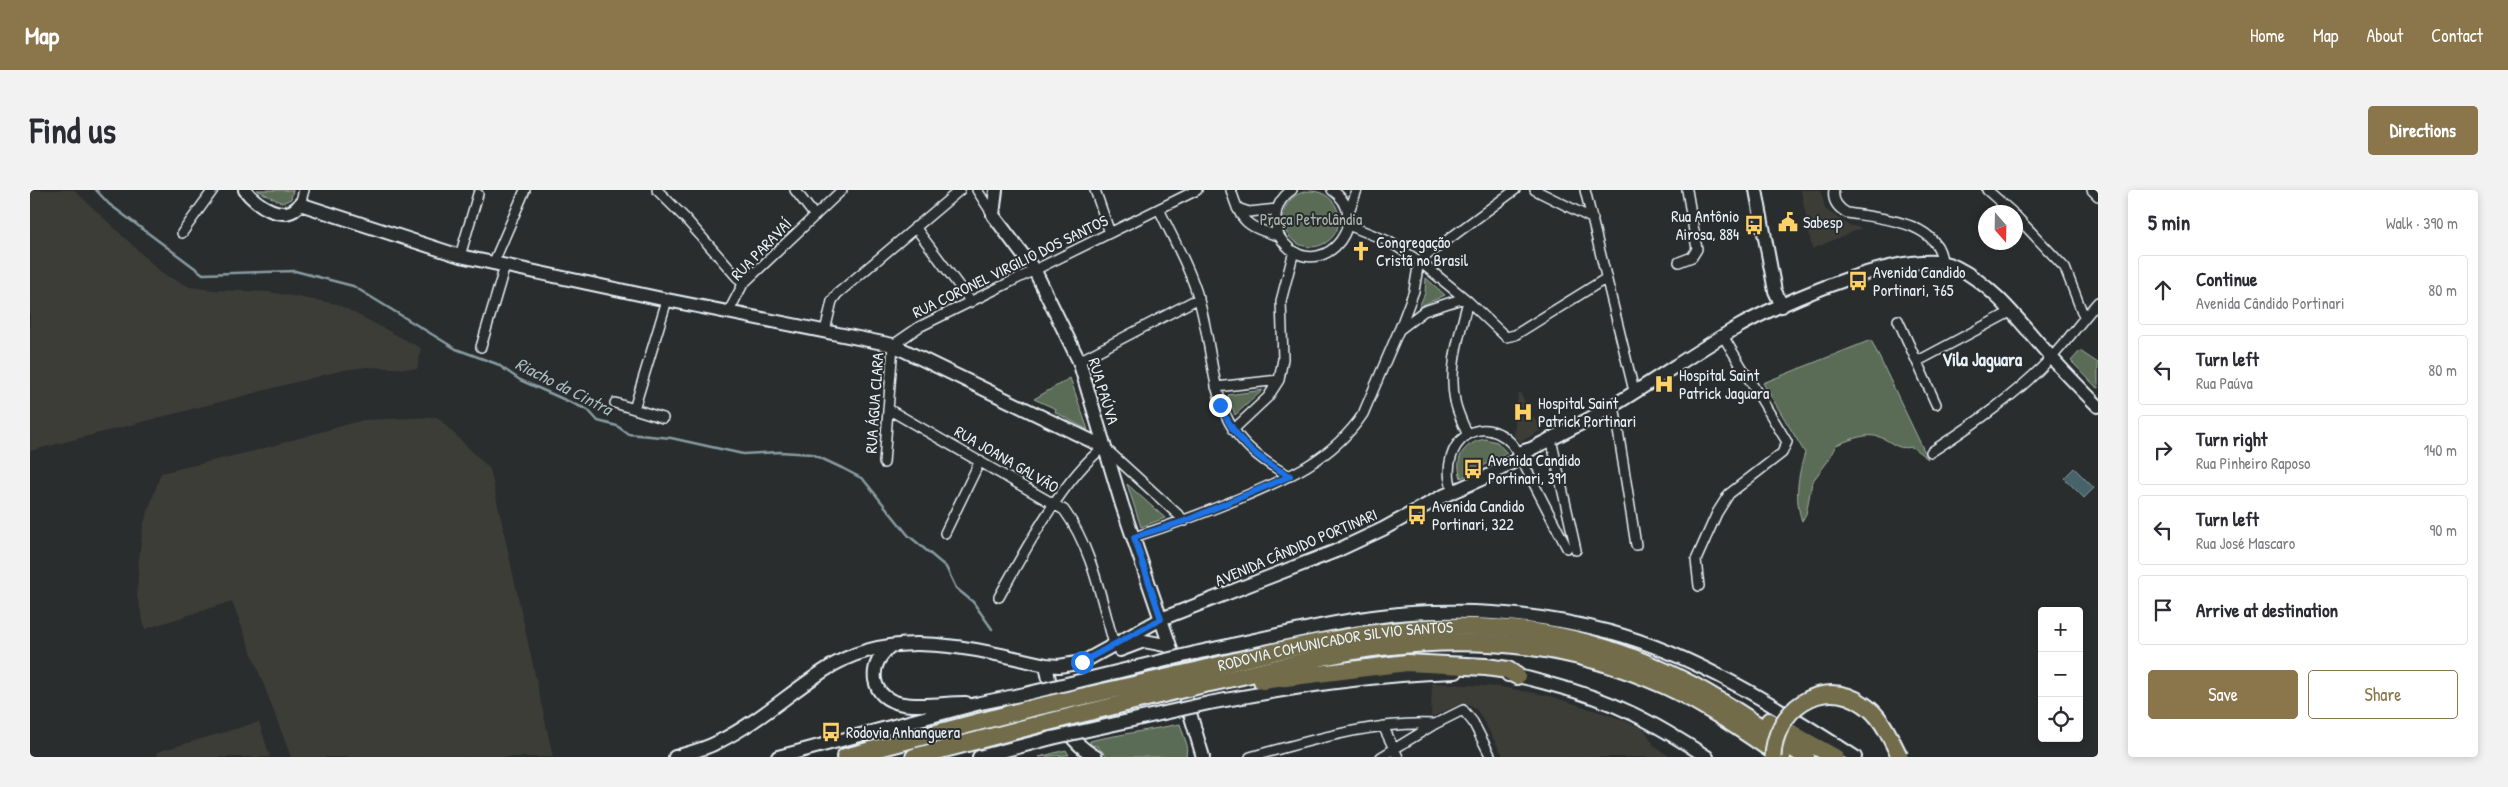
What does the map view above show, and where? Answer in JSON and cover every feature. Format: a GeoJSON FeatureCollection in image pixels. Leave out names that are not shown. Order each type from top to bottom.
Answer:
{"type":"FeatureCollection","features":[{"type":"Feature","properties":{"kind":"highway","name":"RODOVIA COMUNICADOR SILVIO SANTOS"},"geometry":{"type":"LineString","coordinates":[[914,757],[1204,679],[1272,652],[1390,631],[1437,625],[1514,627],[1564,636],[1616,651],[1665,671],[1734,708],[1806,757]]}},
{"type":"Feature","properties":{"kind":"highway","name":"RODOVIA COMUNICADOR SILVIO SANTOS"},"geometry":{"type":"LineString","coordinates":[[845,757],[1028,701],[1204,679],[1380,647],[1449,641],[1558,650],[1599,661],[1668,687],[1730,723],[1782,757]]}},
{"type":"Feature","properties":{"kind":"highway"},"geometry":{"type":"LineString","coordinates":[[1204,679],[1248,682],[1408,663],[1486,667],[1508,670],[1517,676]]}},
{"type":"Feature","properties":{"kind":"highway"},"geometry":{"type":"LineString","coordinates":[[1734,708],[1756,714],[1835,757]]}},
{"type":"Feature","properties":{"kind":"main road"},"geometry":{"type":"LineString","coordinates":[[245,190],[260,205],[280,213],[292,211],[300,204],[460,256],[893,345],[1104,447]]}},
{"type":"Feature","properties":{"kind":"main road"},"geometry":{"type":"LineString","coordinates":[[993,215],[996,190]]}},
{"type":"Feature","properties":{"kind":"main road"},"geometry":{"type":"LineString","coordinates":[[1756,190],[1775,291],[1782,306]]}},
{"type":"Feature","properties":{"kind":"main road","name":"RUA PAÚVA"},"geometry":{"type":"LineString","coordinates":[[993,215],[1035,270],[1079,361],[1104,447],[1170,646],[1203,757]]}},
{"type":"Feature","properties":{"kind":"main road","name":"AVENIDA CÂNDIDO PORTINARI"},"geometry":{"type":"LineString","coordinates":[[1089,659],[1161,619],[1336,551],[1384,529],[1448,492],[1614,405],[1723,336],[1782,306],[1882,268],[1922,261],[1942,262],[1954,266],[1977,279],[2012,311],[2051,358],[2098,406]]}},
{"type":"Feature","properties":{"kind":"main road","name":"AVENIDA CÂNDIDO PORTINARI"},"geometry":{"type":"LineString","coordinates":[[675,757],[717,743],[732,735],[826,669],[847,658],[879,647],[917,643],[939,644],[965,647],[1046,665],[1070,666],[1144,641],[1170,646],[1170,630],[1188,608]]}},
{"type":"Feature","properties":{"kind":"main road"},"geometry":{"type":"LineString","coordinates":[[890,646],[879,658],[874,674],[878,690],[889,700],[903,705],[1028,701],[1195,653],[1375,617],[1433,612],[1504,614],[1558,621],[1610,632],[1648,645],[1694,664],[1791,716],[1855,757]]}},
{"type":"Feature","properties":{"kind":"main road"},"geometry":{"type":"LineString","coordinates":[[1046,665],[1053,698],[1063,726],[1078,754],[1096,757]]}},
{"type":"Feature","properties":{"kind":"main road"},"geometry":{"type":"LineString","coordinates":[[979,757],[1052,738],[1210,703],[1320,684],[1395,675],[1466,672],[1517,676],[1593,696],[1620,706],[1668,732],[1707,757]]}},
{"type":"Feature","properties":{"kind":"main road"},"geometry":{"type":"LineString","coordinates":[[1773,757],[1773,743],[1779,726],[1795,706],[1808,699],[1836,694],[1852,698],[1873,712],[1886,729],[1900,757]]}},
{"type":"Feature","properties":{"kind":"main road"},"geometry":{"type":"LineString","coordinates":[[778,757],[980,703]]}},
{"type":"Feature","properties":{"kind":"main road"},"geometry":{"type":"LineString","coordinates":[[1194,757],[1199,742]]}},
{"type":"Feature","properties":{"kind":"street"},"geometry":{"type":"LineString","coordinates":[[182,233],[213,190]]}},
{"type":"Feature","properties":{"kind":"street"},"geometry":{"type":"LineString","coordinates":[[300,204],[304,190]]}},
{"type":"Feature","properties":{"kind":"street"},"geometry":{"type":"LineString","coordinates":[[481,347],[499,265],[525,190]]}},
{"type":"Feature","properties":{"kind":"street"},"geometry":{"type":"LineString","coordinates":[[657,190],[685,218],[743,284]]}},
{"type":"Feature","properties":{"kind":"street"},"geometry":{"type":"LineString","coordinates":[[794,190],[815,216]]}},
{"type":"Feature","properties":{"kind":"street","name":"RUA PARAVAÍ"},"geometry":{"type":"LineString","coordinates":[[728,312],[743,284],[842,190]]}},
{"type":"Feature","properties":{"kind":"street"},"geometry":{"type":"LineString","coordinates":[[825,331],[832,301],[837,294],[960,190]]}},
{"type":"Feature","properties":{"kind":"street","name":"RUA PAÚVA"},"geometry":{"type":"LineString","coordinates":[[977,190],[993,215]]}},
{"type":"Feature","properties":{"kind":"street"},"geometry":{"type":"LineString","coordinates":[[1095,190],[1110,233]]}},
{"type":"Feature","properties":{"kind":"street","name":"RUA CORONEL VIRGILIO DOS SANTOS"},"geometry":{"type":"LineString","coordinates":[[893,345],[919,327],[1197,190]]}},
{"type":"Feature","properties":{"kind":"street"},"geometry":{"type":"LineString","coordinates":[[1231,190],[1243,220],[1250,226],[1279,236],[1294,251],[1310,256],[1328,252],[1337,246],[1344,236],[1348,225],[1348,214],[1344,203],[1332,190]]}},
{"type":"Feature","properties":{"kind":"street"},"geometry":{"type":"LineString","coordinates":[[1279,236],[1276,223],[1277,209],[1282,200],[1292,190]]}},
{"type":"Feature","properties":{"kind":"street"},"geometry":{"type":"LineString","coordinates":[[1348,214],[1357,190]]}},
{"type":"Feature","properties":{"kind":"street"},"geometry":{"type":"LineString","coordinates":[[1134,537],[1185,521],[1290,476],[1330,450],[1363,414],[1414,291],[1419,261],[1515,190]]}},
{"type":"Feature","properties":{"kind":"street"},"geometry":{"type":"LineString","coordinates":[[1535,190],[1593,219]]}},
{"type":"Feature","properties":{"kind":"street"},"geometry":{"type":"LineString","coordinates":[[1585,190],[1605,279],[1634,392]]}},
{"type":"Feature","properties":{"kind":"street"},"geometry":{"type":"LineString","coordinates":[[1679,262],[1692,257],[1697,249],[1688,190]]}},
{"type":"Feature","properties":{"kind":"street"},"geometry":{"type":"LineString","coordinates":[[1834,190],[1836,203],[1840,210],[1901,224],[1929,236],[1939,248],[1942,262]]}},
{"type":"Feature","properties":{"kind":"street"},"geometry":{"type":"LineString","coordinates":[[1987,190],[2004,205]]}},
{"type":"Feature","properties":{"kind":"street"},"geometry":{"type":"LineString","coordinates":[[2092,190],[2098,196]]}},
{"type":"Feature","properties":{"kind":"street"},"geometry":{"type":"LineString","coordinates":[[460,256],[478,194]]}},
{"type":"Feature","properties":{"kind":"street"},"geometry":{"type":"LineString","coordinates":[[1237,208],[1249,212],[1277,209]]}},
{"type":"Feature","properties":{"kind":"street"},"geometry":{"type":"LineString","coordinates":[[1159,209],[1191,276],[1199,298],[1220,405],[1233,430],[1257,456],[1290,476]]}},
{"type":"Feature","properties":{"kind":"street"},"geometry":{"type":"LineString","coordinates":[[2023,223],[2065,268],[2084,317]]}},
{"type":"Feature","properties":{"kind":"street"},"geometry":{"type":"LineString","coordinates":[[1348,225],[1388,242],[1419,261],[1466,299],[1503,335],[1509,337],[1605,279]]}},
{"type":"Feature","properties":{"kind":"street"},"geometry":{"type":"LineString","coordinates":[[915,227],[972,302]]}},
{"type":"Feature","properties":{"kind":"street"},"geometry":{"type":"LineString","coordinates":[[1233,430],[1268,397],[1279,380],[1283,359],[1281,301],[1294,251]]}},
{"type":"Feature","properties":{"kind":"street"},"geometry":{"type":"LineString","coordinates":[[1079,361],[1199,298]]}},
{"type":"Feature","properties":{"kind":"street"},"geometry":{"type":"LineString","coordinates":[[1399,330],[1424,311],[1466,299]]}},
{"type":"Feature","properties":{"kind":"street"},"geometry":{"type":"LineString","coordinates":[[1466,299],[1453,377],[1455,404],[1467,434]]}},
{"type":"Feature","properties":{"kind":"street"},"geometry":{"type":"LineString","coordinates":[[634,409],[667,300]]}},
{"type":"Feature","properties":{"kind":"street"},"geometry":{"type":"LineString","coordinates":[[1931,452],[1986,416],[2051,358],[2098,302]]}},
{"type":"Feature","properties":{"kind":"street"},"geometry":{"type":"LineString","coordinates":[[1918,362],[2012,311]]}},
{"type":"Feature","properties":{"kind":"street"},"geometry":{"type":"LineString","coordinates":[[1898,320],[1936,404]]}},
{"type":"Feature","properties":{"kind":"street"},"geometry":{"type":"LineString","coordinates":[[1699,586],[1696,560],[1717,513],[1729,494],[1782,453],[1787,442],[1723,336]]}},
{"type":"Feature","properties":{"kind":"street","name":"RUA ÁGUA CLARA"},"geometry":{"type":"LineString","coordinates":[[884,463],[893,345]]}},
{"type":"Feature","properties":{"kind":"street"},"geometry":{"type":"LineString","coordinates":[[1216,387],[1279,380]]}},
{"type":"Feature","properties":{"kind":"street"},"geometry":{"type":"LineString","coordinates":[[615,403],[663,418]]}},
{"type":"Feature","properties":{"kind":"street"},"geometry":{"type":"LineString","coordinates":[[1614,405],[1636,545]]}},
{"type":"Feature","properties":{"kind":"street","name":"RUA JOANA GALVÃO"},"geometry":{"type":"LineString","coordinates":[[888,408],[1055,503],[1064,510],[1081,538],[1114,644]]}},
{"type":"Feature","properties":{"kind":"street"},"geometry":{"type":"LineString","coordinates":[[1448,492],[1448,466],[1454,446],[1467,434],[1477,431],[1495,432],[1512,443],[1572,549],[1551,439]]}},
{"type":"Feature","properties":{"kind":"street"},"geometry":{"type":"LineString","coordinates":[[999,597],[1055,503],[1093,456],[1104,447],[1185,521]]}},
{"type":"Feature","properties":{"kind":"street"},"geometry":{"type":"LineString","coordinates":[[945,533],[980,461]]}},
{"type":"Feature","properties":{"kind":"street"},"geometry":{"type":"LineString","coordinates":[[1381,757],[1396,753],[1435,724],[1459,711],[1464,711],[1473,722],[1491,757]]}},
{"type":"Feature","properties":{"kind":"street"},"geometry":{"type":"LineString","coordinates":[[1250,757],[1340,734],[1383,726],[1412,723],[1435,724]]}},
{"type":"Feature","properties":{"kind":"street"},"geometry":{"type":"LineString","coordinates":[[1383,726],[1396,753]]}},
{"type":"Feature","properties":{"kind":"shaded area"},"geometry":{"type":"Polygon","coordinates":[[[30,190],[74,190],[163,274],[190,287],[213,290],[269,292],[337,304],[421,348],[417,369],[367,367],[343,370],[30,451],[30,190]]]}},
{"type":"Feature","properties":{"kind":"shaded area"},"geometry":{"type":"Polygon","coordinates":[[[1801,190],[1821,190],[1825,209],[1848,225],[1862,228],[1812,249],[1801,190]]]}},
{"type":"Feature","properties":{"kind":"shaded area","name":"Hospital Saint Patrick Portinari"},"geometry":{"type":"Polygon","coordinates":[[[1520,393],[1541,430],[1520,442],[1514,435],[1518,394],[1520,393]]]}},
{"type":"Feature","properties":{"kind":"shaded area"},"geometry":{"type":"Polygon","coordinates":[[[437,417],[490,469],[553,757],[291,757],[232,601],[145,629],[137,596],[139,558],[143,526],[161,473],[254,451],[363,420],[437,417]]]}},
{"type":"Feature","properties":{"kind":"shaded area"},"geometry":{"type":"Polygon","coordinates":[[[1432,683],[1501,687],[1550,696],[1621,719],[1644,729],[1655,747],[1671,757],[1504,757],[1477,710],[1469,705],[1463,703],[1431,717],[1432,683]]]}},
{"type":"Feature","properties":{"kind":"shaded area"},"geometry":{"type":"Polygon","coordinates":[[[259,722],[270,757],[158,757],[157,752],[259,722]]]}},
{"type":"Feature","properties":{"kind":"green space"},"geometry":{"type":"Polygon","coordinates":[[[257,190],[293,190],[291,199],[282,203],[257,190]]]}},
{"type":"Feature","properties":{"kind":"green space","name":"Praça Petrolândia"},"geometry":{"type":"Polygon","coordinates":[[[1306,191],[1316,191],[1331,199],[1337,208],[1339,219],[1337,230],[1331,239],[1316,247],[1306,247],[1295,242],[1288,235],[1283,224],[1283,214],[1288,203],[1295,196],[1306,191]]]}},
{"type":"Feature","properties":{"kind":"green space"},"geometry":{"type":"Polygon","coordinates":[[[1426,278],[1445,295],[1419,307],[1425,293],[1426,278]]]}},
{"type":"Feature","properties":{"kind":"green space"},"geometry":{"type":"Polygon","coordinates":[[[1871,340],[1928,459],[1912,447],[1896,446],[1885,439],[1875,436],[1860,437],[1836,445],[1828,461],[1812,482],[1806,514],[1802,521],[1798,504],[1798,487],[1805,453],[1763,383],[1871,340]]]}},
{"type":"Feature","properties":{"kind":"green space"},"geometry":{"type":"Polygon","coordinates":[[[2080,351],[2098,363],[2098,389],[2071,361],[2080,351]]]}},
{"type":"Feature","properties":{"kind":"green space"},"geometry":{"type":"Polygon","coordinates":[[[1070,378],[1088,430],[1055,412],[1056,409],[1034,399],[1070,378]]]}},
{"type":"Feature","properties":{"kind":"green space"},"geometry":{"type":"Polygon","coordinates":[[[1263,390],[1235,415],[1228,395],[1263,390]]]}},
{"type":"Feature","properties":{"kind":"green space"},"geometry":{"type":"Polygon","coordinates":[[[1485,439],[1497,442],[1507,453],[1461,478],[1459,464],[1462,452],[1471,444],[1485,439]]]}},
{"type":"Feature","properties":{"kind":"green space"},"geometry":{"type":"Polygon","coordinates":[[[1127,484],[1165,518],[1141,527],[1127,484]]]}},
{"type":"Feature","properties":{"kind":"green space"},"geometry":{"type":"Polygon","coordinates":[[[1180,724],[1187,745],[1186,757],[1108,757],[1097,746],[1090,745],[1090,741],[1098,739],[1180,724]]]}},
{"type":"Feature","properties":{"kind":"green space"},"geometry":{"type":"Polygon","coordinates":[[[1066,750],[1069,755],[1039,757],[1066,750]]]}},
{"type":"Feature","properties":{"kind":"water"},"geometry":{"type":"Polygon","coordinates":[[[2074,468],[2094,488],[2084,498],[2064,478],[2074,468]]]}},
{"type":"Feature","properties":{"kind":"waterway","name":"Riacho da Cintra"},"geometry":{"type":"LineString","coordinates":[[96,190],[109,204],[203,274],[295,271],[353,286],[456,349],[497,364],[520,380],[588,410],[598,421],[617,426],[628,434],[671,438],[743,454],[780,452],[812,454],[842,468],[863,479],[908,535],[946,567],[956,588],[973,602],[992,629]]}},
{"type":"Feature","properties":{"kind":"place","name":"Sabesp"},"geometry":{"type":"Point","coordinates":[1788,222]}},
{"type":"Feature","properties":{"kind":"place","name":"Rua Antônio Airosa, 884"},"geometry":{"type":"Point","coordinates":[1754,225]}},
{"type":"Feature","properties":{"kind":"place","name":"Congregação Cristã no Brasil"},"geometry":{"type":"Point","coordinates":[1361,251]}},
{"type":"Feature","properties":{"kind":"place","name":"Avenida Candido Portinari, 765"},"geometry":{"type":"Point","coordinates":[1858,281]}},
{"type":"Feature","properties":{"kind":"place","name":"Hospital Saint Patrick Jaguara"},"geometry":{"type":"Point","coordinates":[1664,384]}},
{"type":"Feature","properties":{"kind":"place","name":"Hospital Saint Patrick Portinari"},"geometry":{"type":"Point","coordinates":[1523,412]}},
{"type":"Feature","properties":{"kind":"place","name":"Avenida Candido Portinari, 391"},"geometry":{"type":"Point","coordinates":[1473,469]}},
{"type":"Feature","properties":{"kind":"place","name":"Avenida Candido Portinari, 322"},"geometry":{"type":"Point","coordinates":[1417,515]}},
{"type":"Feature","properties":{"kind":"place","name":"Rodovia Anhanguera"},"geometry":{"type":"Point","coordinates":[831,732]}},
{"type":"Feature","properties":{"kind":"district","name":"Vila Jaguara"},"geometry":{"type":"Point","coordinates":[1982,359]}},
{"type":"Feature","properties":{"kind":"route"},"geometry":{"type":"LineString","coordinates":[[1082,662],[1161,619],[1134,537],[1185,521],[1290,476],[1267,464],[1247,448],[1233,430],[1220,405]]}}]}
